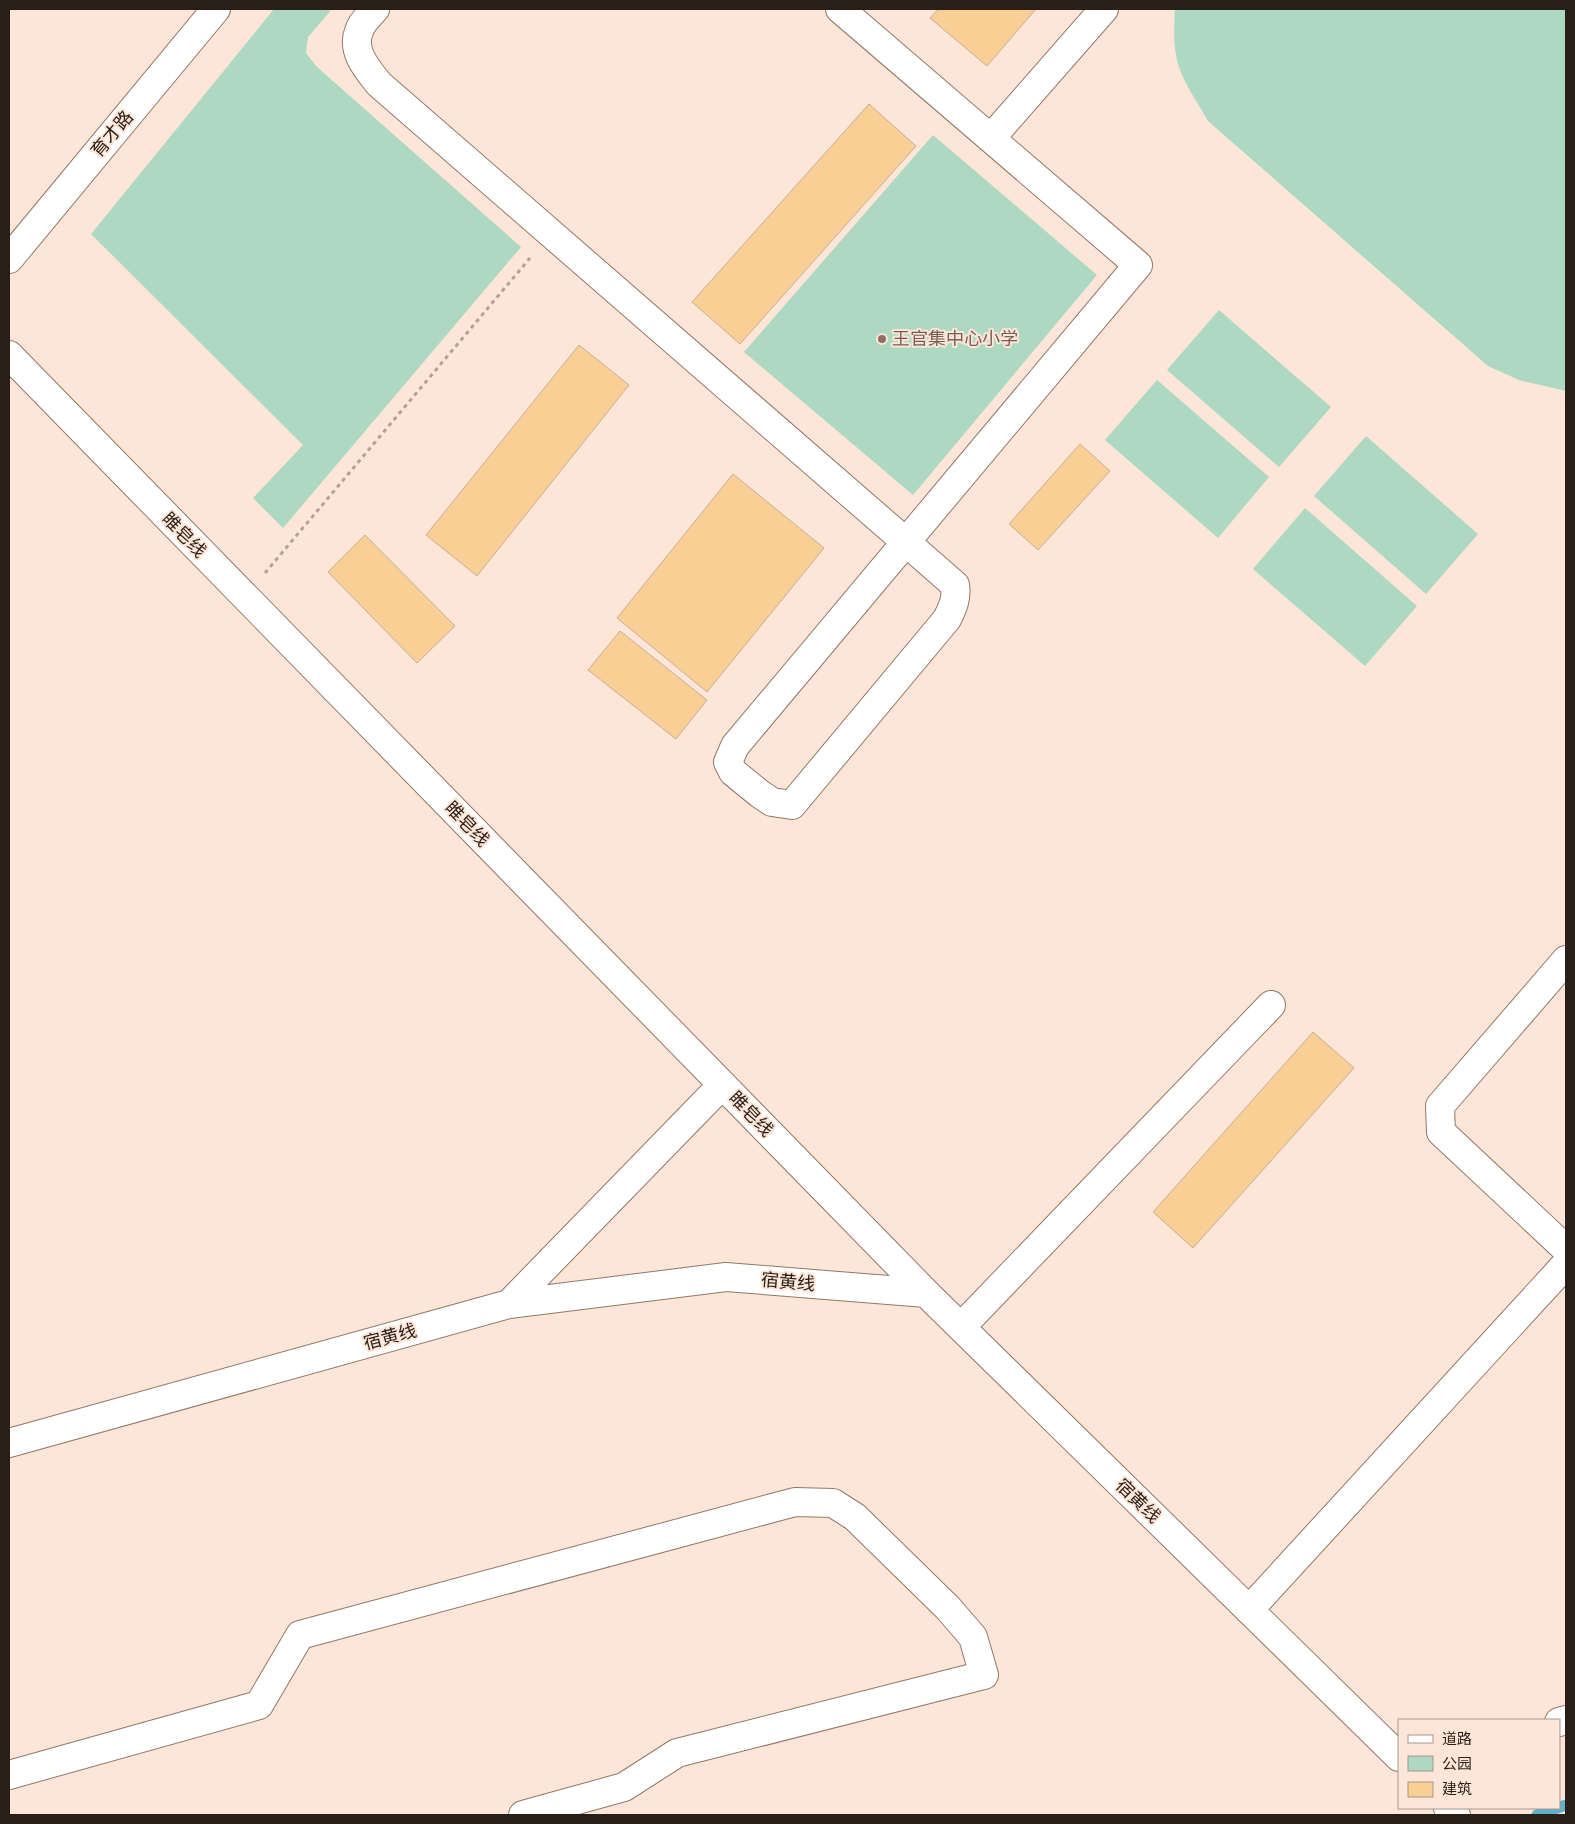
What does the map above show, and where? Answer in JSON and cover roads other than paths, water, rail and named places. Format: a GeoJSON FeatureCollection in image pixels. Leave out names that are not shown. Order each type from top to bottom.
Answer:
{"type":"FeatureCollection","features":[{"type":"Feature","properties":{"kind":"main road","name":"育才路"},"geometry":{"type":"LineString","coordinates":[[9,259],[216,9]]}},
{"type":"Feature","properties":{"kind":"main road"},"geometry":{"type":"LineString","coordinates":[[375,9],[359,31],[357,50],[365,67],[379,84],[906,543],[955,585],[956,595],[950,613],[941,627],[792,805],[772,802],[733,772],[728,762],[735,746],[906,543],[1138,265],[840,9]]}},
{"type":"Feature","properties":{"kind":"main road"},"geometry":{"type":"LineString","coordinates":[[990,138],[1104,9]]}},
{"type":"Feature","properties":{"kind":"main road","name":"睢皂线"},"geometry":{"type":"LineString","coordinates":[[9,355],[926,1293]]}},
{"type":"Feature","properties":{"kind":"main road"},"geometry":{"type":"LineString","coordinates":[[1566,960],[1440,1106],[1441,1132],[1566,1249]]}},
{"type":"Feature","properties":{"kind":"main road"},"geometry":{"type":"LineString","coordinates":[[960,1327],[1271,1005]]}},
{"type":"Feature","properties":{"kind":"main road"},"geometry":{"type":"LineString","coordinates":[[509,1304],[722,1085]]}},
{"type":"Feature","properties":{"kind":"main road"},"geometry":{"type":"LineString","coordinates":[[1249,1610],[1566,1264]]}},
{"type":"Feature","properties":{"kind":"main road","name":"宿黄线"},"geometry":{"type":"LineString","coordinates":[[9,1443],[509,1304],[726,1277],[926,1293],[1398,1756]]}},
{"type":"Feature","properties":{"kind":"main road"},"geometry":{"type":"LineString","coordinates":[[9,1775],[259,1705],[300,1635],[795,1502],[833,1504],[855,1517],[948,1608],[973,1637],[984,1675],[677,1753],[624,1787],[523,1815]]}},
{"type":"Feature","properties":{"kind":"waterway"},"geometry":{"type":"LineString","coordinates":[[1560,1807],[1566,1805]]}},
{"type":"Feature","properties":{"kind":"waterway"},"geometry":{"type":"LineString","coordinates":[[1537,1815],[1554,1809]]}},
{"type":"Feature","properties":{"kind":"place","name":"王官集中心小学"},"geometry":{"type":"Point","coordinates":[882,339]}}]}
